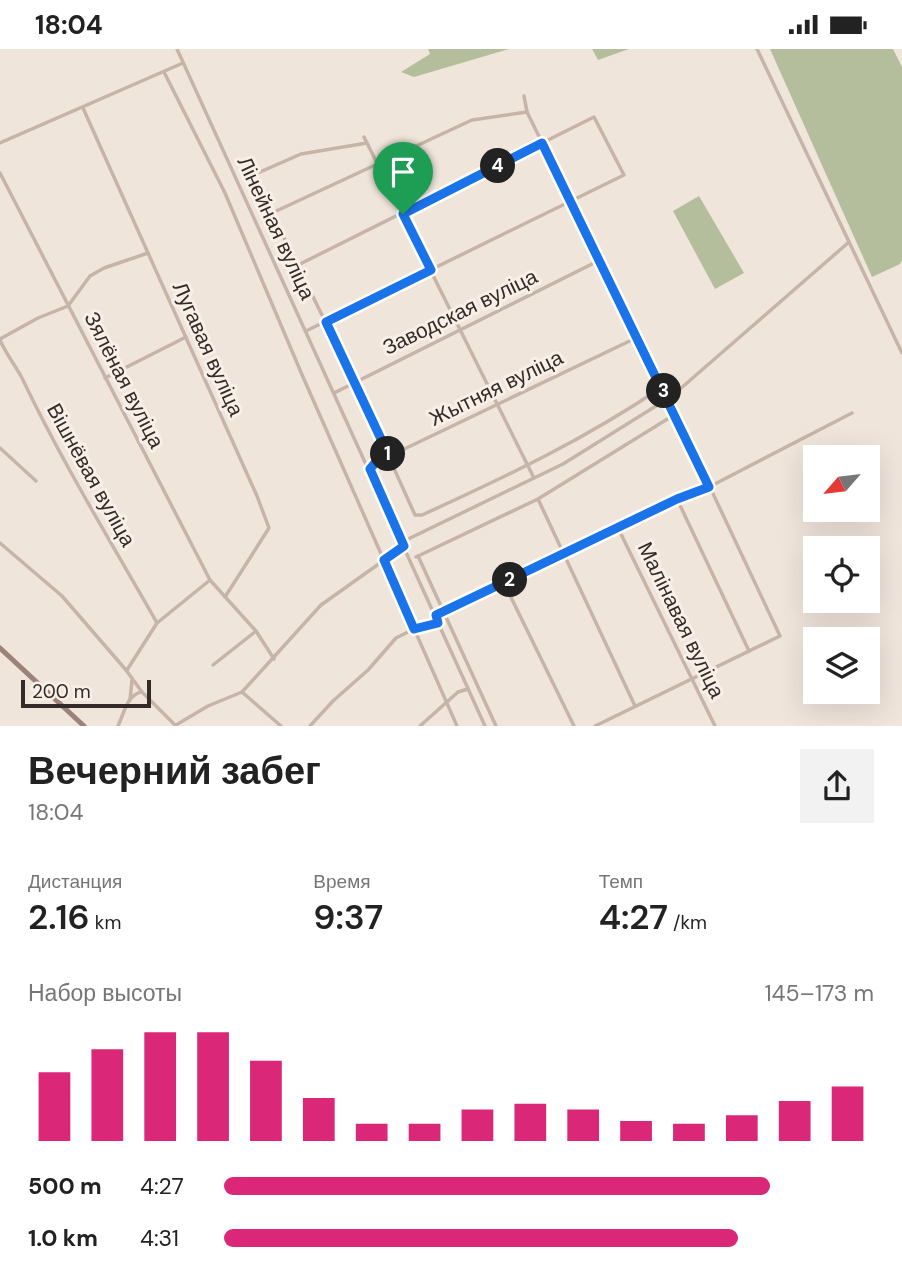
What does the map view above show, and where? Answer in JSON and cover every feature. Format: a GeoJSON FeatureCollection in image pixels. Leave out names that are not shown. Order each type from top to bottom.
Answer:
{"type":"FeatureCollection","features":[{"type":"Feature","properties":{"kind":"main road"},"geometry":{"type":"LineString","coordinates":[[0,648],[84,726]]}},
{"type":"Feature","properties":{"kind":"street","name":"Лінейная вуліца"},"geometry":{"type":"LineString","coordinates":[[177,49],[485,726]]}},
{"type":"Feature","properties":{"kind":"street"},"geometry":{"type":"LineString","coordinates":[[757,49],[902,353]]}},
{"type":"Feature","properties":{"kind":"street"},"geometry":{"type":"LineString","coordinates":[[0,143],[183,63]]}},
{"type":"Feature","properties":{"kind":"street"},"geometry":{"type":"LineString","coordinates":[[164,72],[225,193],[457,726]]}},
{"type":"Feature","properties":{"kind":"street"},"geometry":{"type":"LineString","coordinates":[[524,96],[527,112],[668,398],[780,636],[595,726]]}},
{"type":"Feature","properties":{"kind":"street","name":"Лугавая вуліца"},"geometry":{"type":"LineString","coordinates":[[83,108],[257,496],[269,529],[225,597]]}},
{"type":"Feature","properties":{"kind":"street"},"geometry":{"type":"LineString","coordinates":[[272,213],[472,120],[527,112]]}},
{"type":"Feature","properties":{"kind":"street"},"geometry":{"type":"LineString","coordinates":[[297,265],[594,117],[624,175],[306,331]]}},
{"type":"Feature","properties":{"kind":"street"},"geometry":{"type":"LineString","coordinates":[[365,137],[534,478]]}},
{"type":"Feature","properties":{"kind":"street"},"geometry":{"type":"LineString","coordinates":[[368,143],[301,154],[253,175],[355,382],[415,515],[422,515],[528,466],[615,419],[662,387]]}},
{"type":"Feature","properties":{"kind":"street","name":"Зялёная вуліца"},"geometry":{"type":"LineString","coordinates":[[0,173],[210,580],[256,631],[274,659]]}},
{"type":"Feature","properties":{"kind":"street"},"geometry":{"type":"LineString","coordinates":[[0,543],[62,596],[127,670],[142,692],[176,726],[208,706],[242,692],[321,605],[403,544],[563,464],[668,398],[849,242]]}},
{"type":"Feature","properties":{"kind":"street"},"geometry":{"type":"LineString","coordinates":[[0,340],[38,318],[68,306],[90,276],[104,268],[148,253]]}},
{"type":"Feature","properties":{"kind":"street","name":"Заводская вуліца"},"geometry":{"type":"LineString","coordinates":[[334,393],[600,260]]}},
{"type":"Feature","properties":{"kind":"street"},"geometry":{"type":"LineString","coordinates":[[105,378],[186,337]]}},
{"type":"Feature","properties":{"kind":"street","name":"Жытняя вуліца"},"geometry":{"type":"LineString","coordinates":[[370,469],[375,463],[389,456],[638,337]]}},
{"type":"Feature","properties":{"kind":"street","name":"Вішнёвая вуліца"},"geometry":{"type":"LineString","coordinates":[[0,340],[69,471],[157,623]]}},
{"type":"Feature","properties":{"kind":"street"},"geometry":{"type":"LineString","coordinates":[[436,615],[677,499],[709,487],[852,413]]}},
{"type":"Feature","properties":{"kind":"street"},"geometry":{"type":"LineString","coordinates":[[496,726],[417,556],[538,499],[675,415]]}},
{"type":"Feature","properties":{"kind":"street"},"geometry":{"type":"LineString","coordinates":[[0,448],[36,481]]}},
{"type":"Feature","properties":{"kind":"street"},"geometry":{"type":"LineString","coordinates":[[538,499],[635,706]]}},
{"type":"Feature","properties":{"kind":"street"},"geometry":{"type":"LineString","coordinates":[[677,499],[749,651]]}},
{"type":"Feature","properties":{"kind":"street","name":"Малінавая вуліца"},"geometry":{"type":"LineString","coordinates":[[618,529],[715,726]]}},
{"type":"Feature","properties":{"kind":"street"},"geometry":{"type":"LineString","coordinates":[[127,670],[157,623],[210,580]]}},
{"type":"Feature","properties":{"kind":"street"},"geometry":{"type":"LineString","coordinates":[[504,583],[574,726]]}},
{"type":"Feature","properties":{"kind":"street"},"geometry":{"type":"LineString","coordinates":[[310,726],[368,670],[396,638],[414,629],[438,623]]}},
{"type":"Feature","properties":{"kind":"street"},"geometry":{"type":"LineString","coordinates":[[213,665],[256,631]]}},
{"type":"Feature","properties":{"kind":"street"},"geometry":{"type":"LineString","coordinates":[[127,670],[132,681],[130,700]]}},
{"type":"Feature","properties":{"kind":"street"},"geometry":{"type":"LineString","coordinates":[[420,726],[458,692],[468,689]]}},
{"type":"Feature","properties":{"kind":"street"},"geometry":{"type":"LineString","coordinates":[[118,726],[130,700],[136,693],[142,692]]}},
{"type":"Feature","properties":{"kind":"street"},"geometry":{"type":"LineString","coordinates":[[242,692],[281,726]]}},
{"type":"Feature","properties":{"kind":"green space"},"geometry":{"type":"Polygon","coordinates":[[[428,49],[509,49],[414,77],[401,72],[430,54],[428,49]]]}},
{"type":"Feature","properties":{"kind":"green space"},"geometry":{"type":"Polygon","coordinates":[[[592,49],[629,49],[598,60],[592,49]]]}},
{"type":"Feature","properties":{"kind":"green space"},"geometry":{"type":"Polygon","coordinates":[[[770,49],[893,49],[902,67],[900,264],[872,277],[770,49]]]}},
{"type":"Feature","properties":{"kind":"green space"},"geometry":{"type":"Polygon","coordinates":[[[699,196],[744,273],[715,289],[673,211],[699,196]]]}},
{"type":"Feature","properties":{"kind":"route"},"geometry":{"type":"LineString","coordinates":[[542,143],[709,487],[677,499],[436,615],[438,623],[414,629],[384,560],[404,546],[370,469],[375,463],[389,456],[326,322],[431,270],[403,214],[542,143]]}}]}
